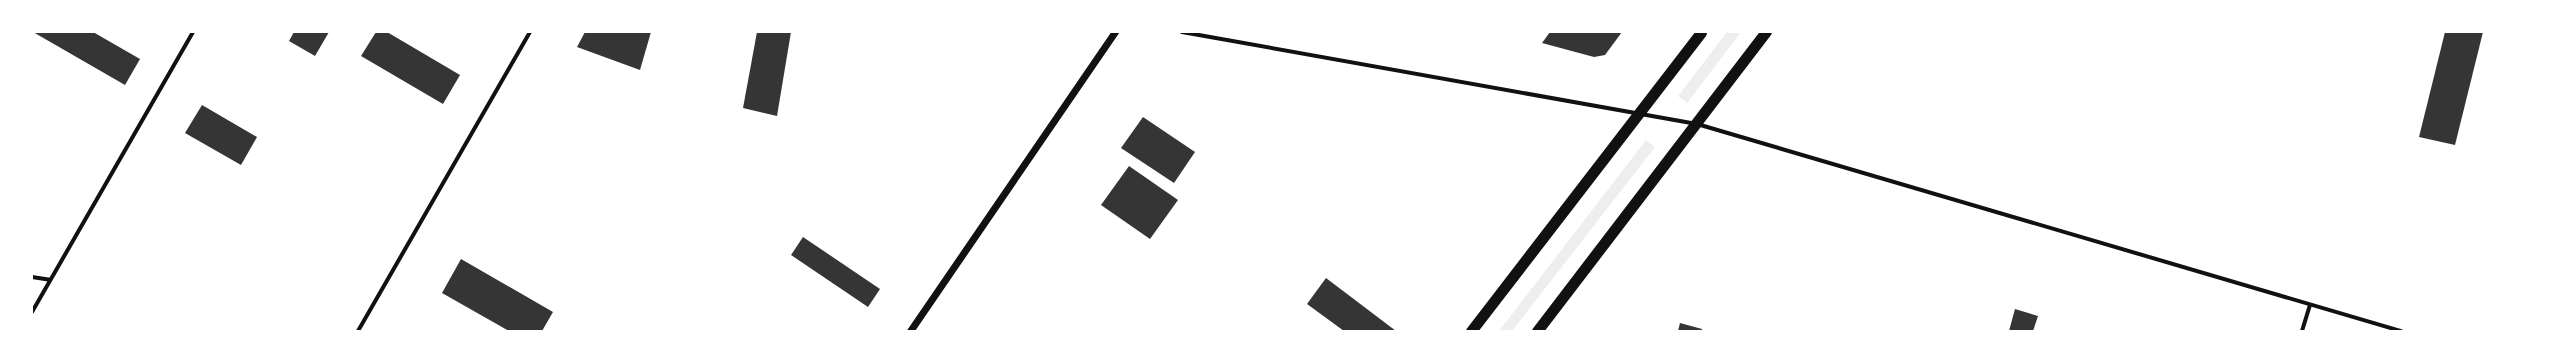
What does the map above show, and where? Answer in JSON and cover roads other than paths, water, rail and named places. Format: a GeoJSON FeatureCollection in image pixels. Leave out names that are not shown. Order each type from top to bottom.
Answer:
{"type":"FeatureCollection","features":[{"type":"Feature","properties":{"kind":"highway"},"geometry":{"type":"LineString","coordinates":[[1471,331],[1701,32]]}},
{"type":"Feature","properties":{"kind":"highway"},"geometry":{"type":"LineString","coordinates":[[1537,331],[1766,32]]}},
{"type":"Feature","properties":{"kind":"street"},"geometry":{"type":"LineString","coordinates":[[32,312],[194,32]]}},
{"type":"Feature","properties":{"kind":"street"},"geometry":{"type":"LineString","coordinates":[[358,331],[530,32]]}},
{"type":"Feature","properties":{"kind":"street"},"geometry":{"type":"LineString","coordinates":[[910,331],[1115,32]]}},
{"type":"Feature","properties":{"kind":"street"},"geometry":{"type":"LineString","coordinates":[[1182,32],[1696,124],[2401,331]]}},
{"type":"Feature","properties":{"kind":"street"},"geometry":{"type":"LineString","coordinates":[[32,277],[50,280]]}},
{"type":"Feature","properties":{"kind":"street"},"geometry":{"type":"LineString","coordinates":[[2302,331],[2310,305]]}}]}
